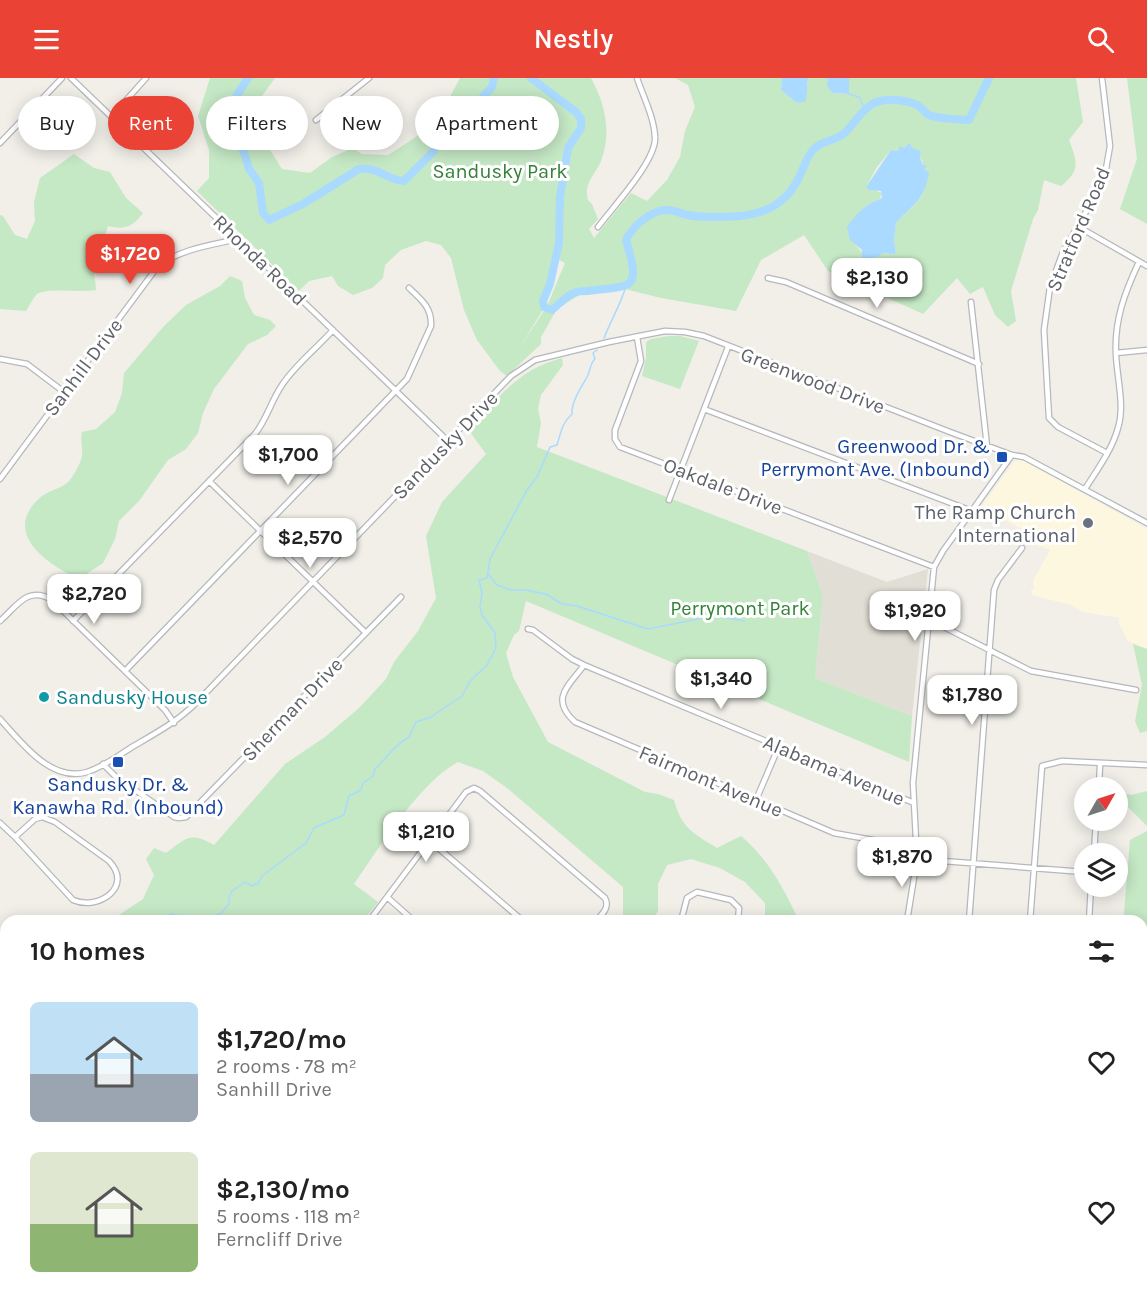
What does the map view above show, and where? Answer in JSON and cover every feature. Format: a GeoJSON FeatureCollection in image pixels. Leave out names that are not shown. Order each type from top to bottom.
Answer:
{"type":"FeatureCollection","features":[{"type":"Feature","properties":{"kind":"street"},"geometry":{"type":"LineString","coordinates":[[0,143],[62,78]]}},
{"type":"Feature","properties":{"kind":"street","name":"Rhonda Road"},"geometry":{"type":"LineString","coordinates":[[71,78],[108,112]]}},
{"type":"Feature","properties":{"kind":"street"},"geometry":{"type":"LineString","coordinates":[[130,96],[146,78]]}},
{"type":"Feature","properties":{"kind":"street"},"geometry":{"type":"LineString","coordinates":[[316,120],[369,78]]}},
{"type":"Feature","properties":{"kind":"street"},"geometry":{"type":"LineString","coordinates":[[598,227],[650,159],[655,145],[654,129],[637,78]]}},
{"type":"Feature","properties":{"kind":"street","name":"Stratford Road"},"geometry":{"type":"LineString","coordinates":[[1102,78],[1110,146],[1106,169],[1099,189],[1063,252],[1050,287],[1044,351],[1048,418],[1058,428],[1107,453]]}},
{"type":"Feature","properties":{"kind":"street","name":"Rhonda Road"},"geometry":{"type":"LineString","coordinates":[[147,150],[448,441]]}},
{"type":"Feature","properties":{"kind":"street"},"geometry":{"type":"LineString","coordinates":[[1077,226],[1147,266]]}},
{"type":"Feature","properties":{"kind":"street","name":"Sanhill Drive"},"geometry":{"type":"LineString","coordinates":[[0,479],[158,266],[186,251],[238,239]]}},
{"type":"Feature","properties":{"kind":"street"},"geometry":{"type":"LineString","coordinates":[[1085,489],[1107,453],[1119,426],[1121,410],[1116,353],[1118,316],[1124,294],[1139,262]]}},
{"type":"Feature","properties":{"kind":"street"},"geometry":{"type":"LineString","coordinates":[[768,278],[786,282],[979,364]]}},
{"type":"Feature","properties":{"kind":"street"},"geometry":{"type":"LineString","coordinates":[[125,671],[407,379],[431,326],[432,317],[429,308],[409,288]]}},
{"type":"Feature","properties":{"kind":"street"},"geometry":{"type":"LineString","coordinates":[[971,302],[987,446]]}},
{"type":"Feature","properties":{"kind":"street"},"geometry":{"type":"LineString","coordinates":[[73,621],[264,423],[275,396],[284,382],[333,330]]}},
{"type":"Feature","properties":{"kind":"street","name":"Greenwood Drive"},"geometry":{"type":"LineString","coordinates":[[611,342],[665,331],[704,336],[987,446],[1024,457],[1147,523]]}},
{"type":"Feature","properties":{"kind":"street","name":"Oakdale Drive"},"geometry":{"type":"LineString","coordinates":[[637,337],[641,361],[615,430],[615,440],[620,447],[934,567]]}},
{"type":"Feature","properties":{"kind":"street","name":"Sandusky Drive"},"geometry":{"type":"LineString","coordinates":[[1,722],[33,755],[57,770],[79,773],[88,772],[174,723],[197,702],[511,376],[535,360],[611,342]]}},
{"type":"Feature","properties":{"kind":"street"},"geometry":{"type":"LineString","coordinates":[[669,500],[728,347]]}},
{"type":"Feature","properties":{"kind":"street"},"geometry":{"type":"LineString","coordinates":[[1116,353],[1147,350]]}},
{"type":"Feature","properties":{"kind":"street"},"geometry":{"type":"LineString","coordinates":[[0,359],[27,364],[64,392]]}},
{"type":"Feature","properties":{"kind":"street"},"geometry":{"type":"LineString","coordinates":[[704,409],[972,511]]}},
{"type":"Feature","properties":{"kind":"street"},"geometry":{"type":"LineString","coordinates":[[908,915],[917,859],[913,783],[934,567],[1012,455]]}},
{"type":"Feature","properties":{"kind":"street"},"geometry":{"type":"LineString","coordinates":[[209,482],[366,633]]}},
{"type":"Feature","properties":{"kind":"street"},"geometry":{"type":"LineString","coordinates":[[969,915],[995,585],[1022,548]]}},
{"type":"Feature","properties":{"kind":"street"},"geometry":{"type":"LineString","coordinates":[[0,621],[30,595],[37,593],[52,600],[165,710],[174,723]]}},
{"type":"Feature","properties":{"kind":"street","name":"Sherman Drive"},"geometry":{"type":"LineString","coordinates":[[103,764],[115,776],[172,816],[182,818],[190,813],[401,597]]}},
{"type":"Feature","properties":{"kind":"street"},"geometry":{"type":"LineString","coordinates":[[928,619],[1031,671],[1136,690]]}},
{"type":"Feature","properties":{"kind":"street","name":"Alabama Avenue"},"geometry":{"type":"LineString","coordinates":[[528,629],[533,630],[572,659],[584,665],[914,803]]}},
{"type":"Feature","properties":{"kind":"street","name":"Fairmont Avenue"},"geometry":{"type":"LineString","coordinates":[[584,665],[568,683],[563,696],[567,712],[575,722],[834,833],[917,848]]}},
{"type":"Feature","properties":{"kind":"street"},"geometry":{"type":"LineString","coordinates":[[756,800],[779,746]]}},
{"type":"Feature","properties":{"kind":"street"},"geometry":{"type":"LineString","coordinates":[[1030,915],[1042,766],[1062,761],[1147,765]]}},
{"type":"Feature","properties":{"kind":"street"},"geometry":{"type":"LineString","coordinates":[[1099,777],[1100,764]]}},
{"type":"Feature","properties":{"kind":"street"},"geometry":{"type":"LineString","coordinates":[[374,915],[465,792],[474,788],[605,898],[606,909],[601,915]]}},
{"type":"Feature","properties":{"kind":"street"},"geometry":{"type":"LineString","coordinates":[[0,823],[72,900],[85,904],[95,902],[108,895],[117,884],[116,869],[109,861],[49,819],[42,817],[34,819],[15,837]]}},
{"type":"Feature","properties":{"kind":"street"},"geometry":{"type":"LineString","coordinates":[[429,840],[516,915]]}},
{"type":"Feature","properties":{"kind":"street"},"geometry":{"type":"LineString","coordinates":[[917,859],[1074,871]]}},
{"type":"Feature","properties":{"kind":"street"},"geometry":{"type":"LineString","coordinates":[[683,915],[687,898],[697,892],[731,900],[739,908],[738,915]]}},
{"type":"Feature","properties":{"kind":"street"},"geometry":{"type":"LineString","coordinates":[[387,897],[407,915]]}},
{"type":"Feature","properties":{"kind":"street"},"geometry":{"type":"LineString","coordinates":[[1089,915],[1090,897]]}},
{"type":"Feature","properties":{"kind":"shaded area"},"geometry":{"type":"Polygon","coordinates":[[[1017,460],[1024,461],[1147,529],[1147,649],[1128,641],[1118,621],[1120,618],[1084,612],[1071,605],[1032,595],[1033,581],[1050,550],[1031,543],[1026,531],[981,507],[1017,460]]]}},
{"type":"Feature","properties":{"kind":"shaded area"},"geometry":{"type":"Polygon","coordinates":[[[807,551],[887,582],[928,569],[912,716],[815,678],[823,596],[807,551]]]}},
{"type":"Feature","properties":{"kind":"green space"},"geometry":{"type":"Polygon","coordinates":[[[210,78],[275,78],[262,96],[206,96],[206,141],[198,116],[210,78]]]}},
{"type":"Feature","properties":{"kind":"green space","name":"Sandusky Park"},"geometry":{"type":"Polygon","coordinates":[[[460,78],[591,78],[603,108],[606,129],[601,161],[587,189],[588,200],[598,219],[589,229],[594,238],[631,193],[647,201],[667,180],[680,157],[685,131],[695,107],[688,85],[675,78],[782,78],[781,90],[797,103],[808,84],[808,78],[828,78],[832,93],[848,94],[849,78],[1076,78],[1083,122],[1069,140],[1075,160],[1072,175],[1061,186],[1044,180],[1038,210],[1033,219],[1011,291],[1016,321],[1008,327],[995,315],[983,287],[970,294],[957,278],[923,314],[828,271],[804,235],[761,260],[736,311],[661,298],[625,289],[581,294],[557,309],[541,337],[541,344],[507,376],[500,371],[477,340],[464,310],[451,258],[441,245],[426,241],[401,250],[385,265],[383,278],[372,288],[353,295],[338,286],[332,276],[309,281],[299,291],[197,191],[209,178],[209,150],[270,150],[282,169],[310,173],[332,157],[348,150],[356,150],[362,154],[388,155],[396,150],[403,150],[403,145],[415,138],[415,150],[559,150],[559,96],[450,96],[460,78]],[[910,145],[898,151],[891,150],[877,167],[866,187],[882,193],[880,197],[882,199],[869,204],[851,221],[855,243],[871,258],[882,253],[896,253],[894,240],[896,223],[918,201],[925,189],[926,170],[920,158],[921,151],[912,149],[910,145]],[[556,258],[545,295],[544,308],[519,349],[547,306],[565,263],[556,258]]]}},
{"type":"Feature","properties":{"kind":"green space"},"geometry":{"type":"Polygon","coordinates":[[[1127,78],[1147,78],[1147,224],[1120,209],[1137,159],[1127,78]]]}},
{"type":"Feature","properties":{"kind":"green space"},"geometry":{"type":"Polygon","coordinates":[[[74,154],[94,168],[110,172],[126,198],[143,213],[136,222],[128,226],[119,228],[108,226],[93,261],[96,290],[42,292],[37,294],[26,311],[0,309],[0,215],[15,235],[27,239],[35,221],[34,202],[40,178],[74,154]]]}},
{"type":"Feature","properties":{"kind":"green space"},"geometry":{"type":"Polygon","coordinates":[[[230,276],[242,281],[245,298],[254,315],[270,320],[276,326],[267,335],[248,344],[214,389],[203,413],[198,433],[186,449],[168,460],[139,501],[119,521],[115,539],[103,563],[79,579],[66,573],[53,565],[32,545],[26,534],[25,522],[30,509],[42,496],[64,485],[72,478],[82,458],[82,432],[96,429],[115,412],[122,393],[124,373],[164,326],[186,305],[220,286],[230,276]]]}},
{"type":"Feature","properties":{"kind":"green space"},"geometry":{"type":"Polygon","coordinates":[[[669,336],[680,336],[699,341],[680,389],[642,376],[646,358],[646,342],[669,336]]]}},
{"type":"Feature","properties":{"kind":"green space","name":"Perrymont Park"},"geometry":{"type":"Polygon","coordinates":[[[562,358],[563,365],[541,395],[538,409],[541,423],[537,447],[807,551],[823,596],[815,678],[912,716],[909,762],[526,601],[519,631],[514,635],[506,653],[513,677],[548,742],[645,792],[674,800],[685,824],[717,848],[741,836],[760,855],[775,876],[796,915],[765,915],[765,903],[745,882],[720,868],[691,859],[667,865],[658,884],[658,911],[655,915],[623,915],[623,887],[507,788],[483,771],[458,762],[429,784],[415,800],[354,884],[378,902],[368,915],[119,915],[143,899],[154,875],[146,859],[154,848],[166,853],[184,840],[194,837],[214,845],[285,764],[325,737],[359,708],[386,679],[394,662],[418,631],[436,598],[426,536],[442,502],[486,454],[468,429],[510,386],[521,377],[562,358]]]}},
{"type":"Feature","properties":{"kind":"green space"},"geometry":{"type":"Polygon","coordinates":[[[1133,644],[1147,649],[1147,731],[1140,733],[1135,721],[1142,685],[1133,644]]]}},
{"type":"Feature","properties":{"kind":"green space"},"geometry":{"type":"Polygon","coordinates":[[[1147,791],[1147,826],[1128,807],[1128,794],[1147,791]]]}},
{"type":"Feature","properties":{"kind":"green space"},"geometry":{"type":"Polygon","coordinates":[[[1147,831],[1147,915],[1124,915],[1125,897],[1128,897],[1130,840],[1147,831]]]}},
{"type":"Feature","properties":{"kind":"water"},"geometry":{"type":"Polygon","coordinates":[[[782,78],[808,78],[806,101],[797,103],[781,90],[782,78]]]}},
{"type":"Feature","properties":{"kind":"water"},"geometry":{"type":"Polygon","coordinates":[[[828,78],[849,78],[849,94],[832,93],[827,85],[828,78]]]}},
{"type":"Feature","properties":{"kind":"water"},"geometry":{"type":"Polygon","coordinates":[[[910,143],[912,148],[921,151],[920,158],[923,165],[927,166],[924,169],[929,173],[924,191],[896,223],[894,240],[896,253],[882,253],[866,260],[862,257],[862,250],[850,240],[847,227],[863,209],[872,202],[882,199],[881,191],[869,190],[866,187],[891,150],[898,151],[900,146],[904,148],[910,143]]]}},
{"type":"Feature","properties":{"kind":"waterway"},"geometry":{"type":"LineString","coordinates":[[248,78],[232,103],[231,111],[249,169],[259,183],[263,213],[269,220],[303,204],[359,169],[373,170],[404,181],[433,152],[441,136],[492,87],[494,78]]}},
{"type":"Feature","properties":{"kind":"waterway"},"geometry":{"type":"LineString","coordinates":[[531,78],[576,112],[581,119],[581,128],[568,148],[560,197],[559,243],[550,284],[543,301],[544,307],[552,310],[575,292],[615,288],[630,282],[633,269],[626,240],[637,225],[647,217],[659,211],[668,210],[687,215],[724,217],[753,214],[767,209],[780,202],[790,192],[814,149],[842,135],[874,103],[885,100],[902,101],[919,106],[932,116],[969,120],[989,78]]}},
{"type":"Feature","properties":{"kind":"waterway"},"geometry":{"type":"LineString","coordinates":[[849,94],[859,97],[865,109]]}},
{"type":"Feature","properties":{"kind":"waterway"},"geometry":{"type":"LineString","coordinates":[[604,338],[626,286]]}},
{"type":"Feature","properties":{"kind":"waterway"},"geometry":{"type":"LineString","coordinates":[[216,915],[220,914],[229,904],[232,891],[245,882],[251,886],[258,884],[262,876],[306,843],[314,828],[344,815],[349,796],[361,790],[363,783],[373,776],[375,769],[403,740],[409,737],[416,722],[431,717],[462,696],[470,681],[487,665],[496,648],[495,633],[482,615],[480,607],[482,593],[479,580],[487,578],[490,559],[527,490],[537,477],[550,447],[557,445],[562,428],[572,414],[575,400],[595,359],[593,353],[597,350]]}},
{"type":"Feature","properties":{"kind":"waterway"},"geometry":{"type":"LineString","coordinates":[[489,575],[497,585],[511,590],[546,594],[562,604],[577,606],[648,629],[703,618],[723,617],[744,621]]}},
{"type":"Feature","properties":{"kind":"waterway"},"geometry":{"type":"LineString","coordinates":[[169,915],[177,915]]}},
{"type":"Feature","properties":{"kind":"place","name":"Greenwood Dr. & Perrymont Ave. (Inbound)"},"geometry":{"type":"Point","coordinates":[1002,457]}},
{"type":"Feature","properties":{"kind":"place","name":"The Ramp Church International"},"geometry":{"type":"Point","coordinates":[1088,523]}},
{"type":"Feature","properties":{"kind":"place","name":"Sandusky House"},"geometry":{"type":"Point","coordinates":[44,697]}},
{"type":"Feature","properties":{"kind":"place","name":"Sandusky Dr. & Kanawha Rd. (Inbound)"},"geometry":{"type":"Point","coordinates":[118,762]}}]}
